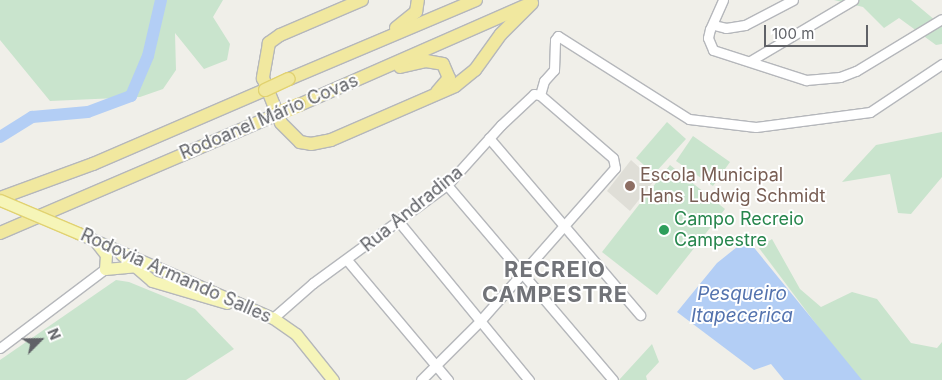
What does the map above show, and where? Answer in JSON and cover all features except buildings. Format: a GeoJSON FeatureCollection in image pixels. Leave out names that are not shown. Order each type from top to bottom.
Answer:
{"type":"FeatureCollection","features":[{"type":"Feature","properties":{"kind":"highway"},"geometry":{"type":"LineString","coordinates":[[362,0],[280,35],[269,43],[263,78],[281,123],[300,142],[321,143],[432,97],[465,80],[501,34],[535,1]]}},
{"type":"Feature","properties":{"kind":"highway"},"geometry":{"type":"LineString","coordinates":[[368,46],[410,19],[416,12],[418,0]]}},
{"type":"Feature","properties":{"kind":"highway","name":"Rodoanel Mário Covas"},"geometry":{"type":"LineString","coordinates":[[0,199],[93,164],[476,0]]}},
{"type":"Feature","properties":{"kind":"highway","name":"Rodoanel Mário Covas"},"geometry":{"type":"LineString","coordinates":[[0,233],[371,74],[535,1]]}},
{"type":"Feature","properties":{"kind":"highway"},"geometry":{"type":"LineString","coordinates":[[371,74],[437,61],[447,70],[449,78],[432,97]]}},
{"type":"Feature","properties":{"kind":"main road","name":"Rodovia Armando Salles"},"geometry":{"type":"LineString","coordinates":[[0,199],[151,264],[246,308],[273,318],[296,334],[333,380]]}},
{"type":"Feature","properties":{"kind":"main road"},"geometry":{"type":"LineString","coordinates":[[95,240],[106,256],[105,269]]}},
{"type":"Feature","properties":{"kind":"main road"},"geometry":{"type":"LineString","coordinates":[[113,248],[120,260],[162,284],[246,308]]}},
{"type":"Feature","properties":{"kind":"main road"},"geometry":{"type":"LineString","coordinates":[[105,269],[120,260],[151,264]]}},
{"type":"Feature","properties":{"kind":"main road"},"geometry":{"type":"LineString","coordinates":[[105,269],[151,264]]}},
{"type":"Feature","properties":{"kind":"street"},"geometry":{"type":"LineString","coordinates":[[723,0],[708,38],[713,50],[806,80],[840,77],[856,71],[942,19]]}},
{"type":"Feature","properties":{"kind":"street"},"geometry":{"type":"LineString","coordinates":[[750,61],[853,0]]}},
{"type":"Feature","properties":{"kind":"street"},"geometry":{"type":"LineString","coordinates":[[714,25],[726,28],[745,25],[791,1]]}},
{"type":"Feature","properties":{"kind":"street"},"geometry":{"type":"LineString","coordinates":[[421,380],[480,321],[615,168],[614,158],[540,95],[544,82],[554,70],[555,40],[558,36],[689,119],[756,127],[870,112],[942,64]]}},
{"type":"Feature","properties":{"kind":"street","name":"Rua Andradina"},"geometry":{"type":"LineString","coordinates":[[273,318],[313,283],[399,222],[447,184],[534,94],[540,95]]}},
{"type":"Feature","properties":{"kind":"street"},"geometry":{"type":"LineString","coordinates":[[490,138],[640,315]]}},
{"type":"Feature","properties":{"kind":"street"},"geometry":{"type":"LineString","coordinates":[[447,184],[613,380]]}},
{"type":"Feature","properties":{"kind":"street"},"geometry":{"type":"LineString","coordinates":[[399,222],[529,380]]}},
{"type":"Feature","properties":{"kind":"street"},"geometry":{"type":"LineString","coordinates":[[347,260],[448,380]]}},
{"type":"Feature","properties":{"kind":"street"},"geometry":{"type":"LineString","coordinates":[[0,348],[105,269]]}},
{"type":"Feature","properties":{"kind":"shaded area","name":"Escola Municipal Hans Ludwig Schmidt"},"geometry":{"type":"Polygon","coordinates":[[[631,160],[654,181],[630,211],[607,191],[631,160]]]}},
{"type":"Feature","properties":{"kind":"green space"},"geometry":{"type":"Polygon","coordinates":[[[0,0],[223,0],[213,17],[230,44],[227,60],[204,69],[175,33],[176,70],[163,89],[140,97],[50,101],[0,40],[0,0]]]}},
{"type":"Feature","properties":{"kind":"green space"},"geometry":{"type":"Polygon","coordinates":[[[834,0],[911,0],[942,26],[942,44],[936,45],[899,18],[884,28],[863,7],[834,0]]]}},
{"type":"Feature","properties":{"kind":"green space"},"geometry":{"type":"Polygon","coordinates":[[[667,122],[686,139],[654,174],[636,158],[667,122]]]}},
{"type":"Feature","properties":{"kind":"green space"},"geometry":{"type":"Polygon","coordinates":[[[942,132],[942,177],[911,214],[898,213],[890,174],[842,182],[876,145],[942,132]]]}},
{"type":"Feature","properties":{"kind":"green space"},"geometry":{"type":"Polygon","coordinates":[[[693,136],[730,162],[713,186],[676,161],[693,136]]]}},
{"type":"Feature","properties":{"kind":"green space","name":"Campo Recreio Campestre"},"geometry":{"type":"Polygon","coordinates":[[[670,165],[725,209],[657,295],[602,252],[670,165]]]}},
{"type":"Feature","properties":{"kind":"green space"},"geometry":{"type":"Polygon","coordinates":[[[772,239],[800,289],[821,307],[852,292],[877,299],[911,343],[937,348],[942,342],[942,380],[858,380],[759,248],[772,239]]]}},
{"type":"Feature","properties":{"kind":"green space"},"geometry":{"type":"Polygon","coordinates":[[[116,280],[129,282],[195,309],[234,349],[186,380],[0,380],[0,360],[116,280]]]}},
{"type":"Feature","properties":{"kind":"green space"},"geometry":{"type":"Polygon","coordinates":[[[652,344],[659,362],[646,376],[647,380],[619,380],[652,344]]]}},
{"type":"Feature","properties":{"kind":"water","name":"Pesqueiro Itapecerica"},"geometry":{"type":"Polygon","coordinates":[[[747,239],[862,380],[784,380],[771,364],[754,370],[677,312],[717,263],[747,239]]]}},
{"type":"Feature","properties":{"kind":"waterway"},"geometry":{"type":"LineString","coordinates":[[0,137],[32,117],[88,112],[131,96],[148,56],[161,0]]}},
{"type":"Feature","properties":{"kind":"place","name":"Escola Municipal Hans Ludwig Schmidt"},"geometry":{"type":"Point","coordinates":[630,186]}},
{"type":"Feature","properties":{"kind":"place","name":"Campo Recreio Campestre"},"geometry":{"type":"Point","coordinates":[664,230]}},
{"type":"Feature","properties":{"kind":"district","name":"RECREIO CAMPESTRE"},"geometry":{"type":"Point","coordinates":[555,282]}}]}
